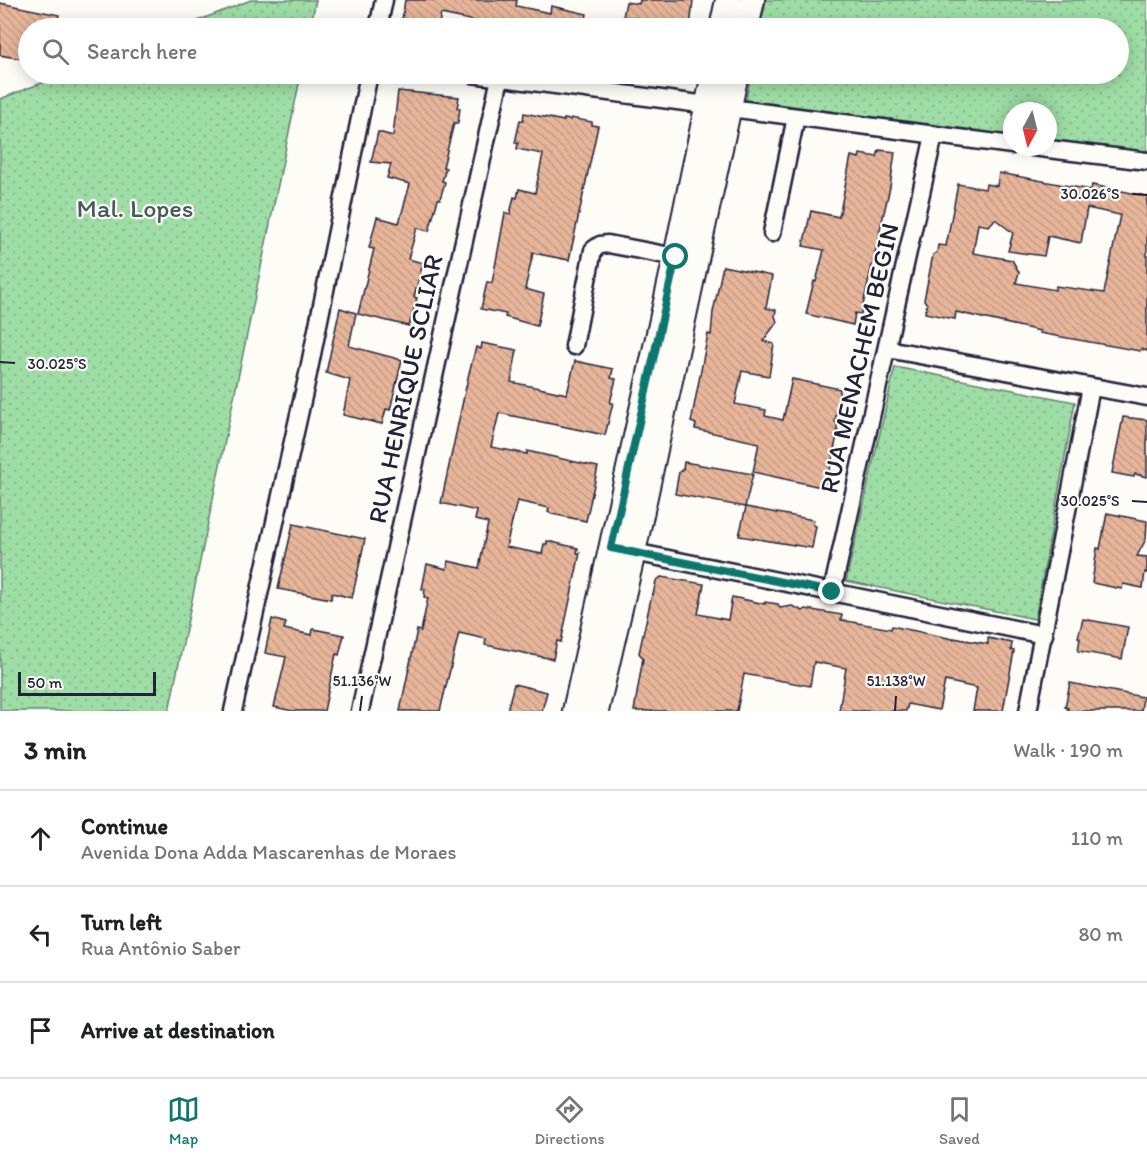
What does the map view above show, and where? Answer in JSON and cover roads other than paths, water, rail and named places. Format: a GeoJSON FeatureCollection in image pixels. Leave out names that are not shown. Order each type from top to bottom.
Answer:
{"type":"FeatureCollection","features":[{"type":"Feature","properties":{"kind":"main road"},"geometry":{"type":"LineString","coordinates":[[724,18],[728,0]]}},
{"type":"Feature","properties":{"kind":"main road"},"geometry":{"type":"LineString","coordinates":[[748,18],[753,0]]}},
{"type":"Feature","properties":{"kind":"main road"},"geometry":{"type":"LineString","coordinates":[[575,711],[622,550],[718,106],[715,84]]}},
{"type":"Feature","properties":{"kind":"main road"},"geometry":{"type":"LineString","coordinates":[[596,711],[622,550],[676,257],[718,106],[730,84]]}},
{"type":"Feature","properties":{"kind":"street"},"geometry":{"type":"LineString","coordinates":[[380,18],[384,0]]}},
{"type":"Feature","properties":{"kind":"street"},"geometry":{"type":"LineString","coordinates":[[233,711],[308,374],[367,84]]}},
{"type":"Feature","properties":{"kind":"street","name":"RUA HENRIQUE SCLIAR"},"geometry":{"type":"LineString","coordinates":[[360,711],[499,84]]}},
{"type":"Feature","properties":{"kind":"street"},"geometry":{"type":"LineString","coordinates":[[547,84],[1003,144]]}},
{"type":"Feature","properties":{"kind":"street"},"geometry":{"type":"LineString","coordinates":[[772,233],[796,117]]}},
{"type":"Feature","properties":{"kind":"street","name":"RUA MENACHEM BEGIN"},"geometry":{"type":"LineString","coordinates":[[832,592],[934,135]]}},
{"type":"Feature","properties":{"kind":"street"},"geometry":{"type":"LineString","coordinates":[[1057,150],[1147,161]]}},
{"type":"Feature","properties":{"kind":"street"},"geometry":{"type":"LineString","coordinates":[[574,346],[593,250],[600,245],[609,244],[676,257]]}},
{"type":"Feature","properties":{"kind":"street"},"geometry":{"type":"LineString","coordinates":[[887,349],[1147,397]]}},
{"type":"Feature","properties":{"kind":"street"},"geometry":{"type":"LineString","coordinates":[[1028,711],[1090,387]]}},
{"type":"Feature","properties":{"kind":"street"},"geometry":{"type":"LineString","coordinates":[[622,550],[1044,635]]}},
{"type":"Feature","properties":{"kind":"park label","name":"Mal. Lopes"},"geometry":{"type":"Point","coordinates":[135,208]}}]}
